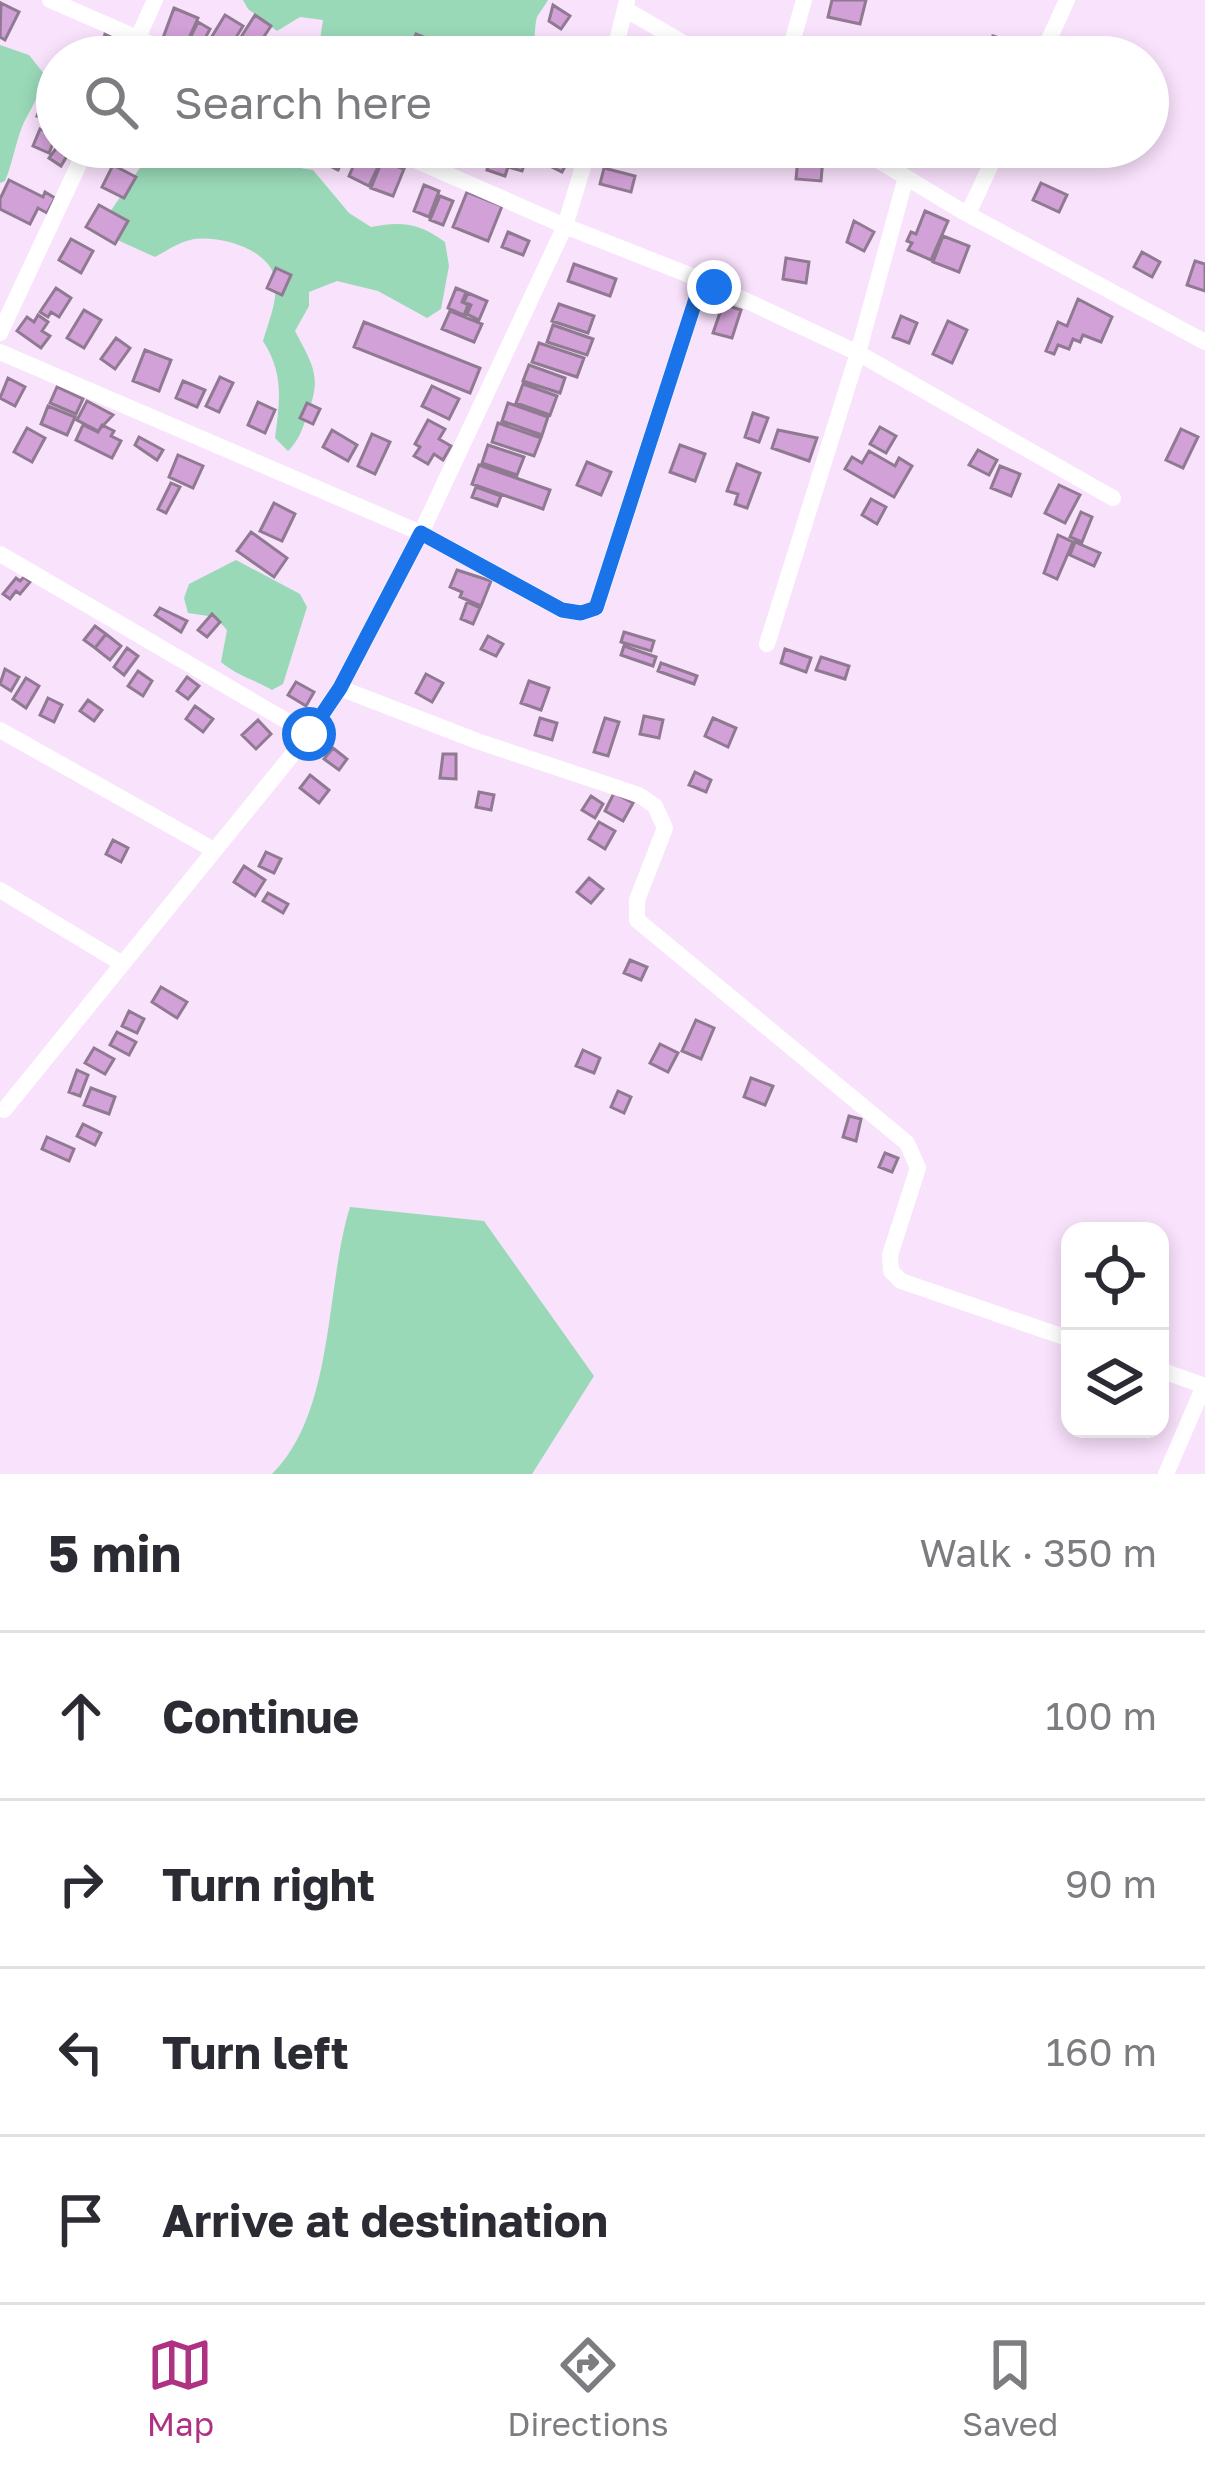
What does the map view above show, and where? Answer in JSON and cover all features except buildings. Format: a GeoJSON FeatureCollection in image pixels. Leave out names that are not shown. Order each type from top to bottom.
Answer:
{"type":"FeatureCollection","features":[{"type":"Feature","properties":{"kind":"street"},"geometry":{"type":"LineString","coordinates":[[50,0],[133,36]]}},
{"type":"Feature","properties":{"kind":"street"},"geometry":{"type":"LineString","coordinates":[[139,36],[155,0]]}},
{"type":"Feature","properties":{"kind":"street"},"geometry":{"type":"LineString","coordinates":[[794,36],[804,0]]}},
{"type":"Feature","properties":{"kind":"street"},"geometry":{"type":"LineString","coordinates":[[1051,36],[1067,0]]}},
{"type":"Feature","properties":{"kind":"street"},"geometry":{"type":"LineString","coordinates":[[618,36],[626,4],[675,36]]}},
{"type":"Feature","properties":{"kind":"street"},"geometry":{"type":"LineString","coordinates":[[0,333],[77,168]]}},
{"type":"Feature","properties":{"kind":"street"},"geometry":{"type":"LineString","coordinates":[[433,168],[702,280],[858,353],[1113,498]]}},
{"type":"Feature","properties":{"kind":"street"},"geometry":{"type":"LineString","coordinates":[[4,1110],[309,734],[340,688],[421,533],[565,226],[583,168]]}},
{"type":"Feature","properties":{"kind":"street"},"geometry":{"type":"LineString","coordinates":[[891,168],[1205,342]]}},
{"type":"Feature","properties":{"kind":"street"},"geometry":{"type":"LineString","coordinates":[[968,214],[989,168]]}},
{"type":"Feature","properties":{"kind":"street"},"geometry":{"type":"LineString","coordinates":[[767,644],[907,178]]}},
{"type":"Feature","properties":{"kind":"street"},"geometry":{"type":"LineString","coordinates":[[0,352],[421,533],[562,610],[581,613],[596,608],[702,280]]}},
{"type":"Feature","properties":{"kind":"street"},"geometry":{"type":"LineString","coordinates":[[0,554],[309,734]]}},
{"type":"Feature","properties":{"kind":"street"},"geometry":{"type":"LineString","coordinates":[[340,688],[638,795],[655,806],[665,828],[637,900],[637,920],[907,1143],[918,1168],[890,1255],[891,1271],[901,1281],[1061,1337]]}},
{"type":"Feature","properties":{"kind":"street"},"geometry":{"type":"LineString","coordinates":[[0,730],[212,849]]}},
{"type":"Feature","properties":{"kind":"street"},"geometry":{"type":"LineString","coordinates":[[0,890],[121,963]]}},
{"type":"Feature","properties":{"kind":"street"},"geometry":{"type":"LineString","coordinates":[[1166,1474],[1205,1386],[1169,1373]]}},
{"type":"Feature","properties":{"kind":"green space"},"geometry":{"type":"Polygon","coordinates":[[[243,0],[548,0],[537,17],[534,36],[321,36],[323,20],[300,17],[277,31],[243,0]]]}},
{"type":"Feature","properties":{"kind":"green space"},"geometry":{"type":"Polygon","coordinates":[[[0,45],[29,55],[36,64],[36,100],[21,129],[5,181],[0,183],[0,45]]]}},
{"type":"Feature","properties":{"kind":"green space"},"geometry":{"type":"Polygon","coordinates":[[[140,168],[313,170],[349,213],[371,227],[410,225],[445,242],[449,266],[441,309],[427,318],[378,291],[337,281],[309,292],[309,306],[295,331],[311,363],[314,391],[302,430],[288,451],[275,438],[277,376],[263,341],[276,291],[269,265],[250,250],[200,239],[155,257],[113,238],[110,212],[140,168]]]}},
{"type":"Feature","properties":{"kind":"green space"},"geometry":{"type":"Polygon","coordinates":[[[236,560],[300,594],[307,607],[283,684],[272,690],[221,662],[227,630],[215,617],[188,613],[184,598],[189,584],[236,560]]]}},
{"type":"Feature","properties":{"kind":"green space"},"geometry":{"type":"Polygon","coordinates":[[[350,1207],[484,1221],[594,1376],[532,1474],[272,1474],[292,1448],[318,1383],[350,1207]]]}},
{"type":"Feature","properties":{"kind":"route"},"geometry":{"type":"LineString","coordinates":[[309,734],[340,688],[421,533],[562,610],[581,613],[596,608],[702,280],[714,287]]}}]}
